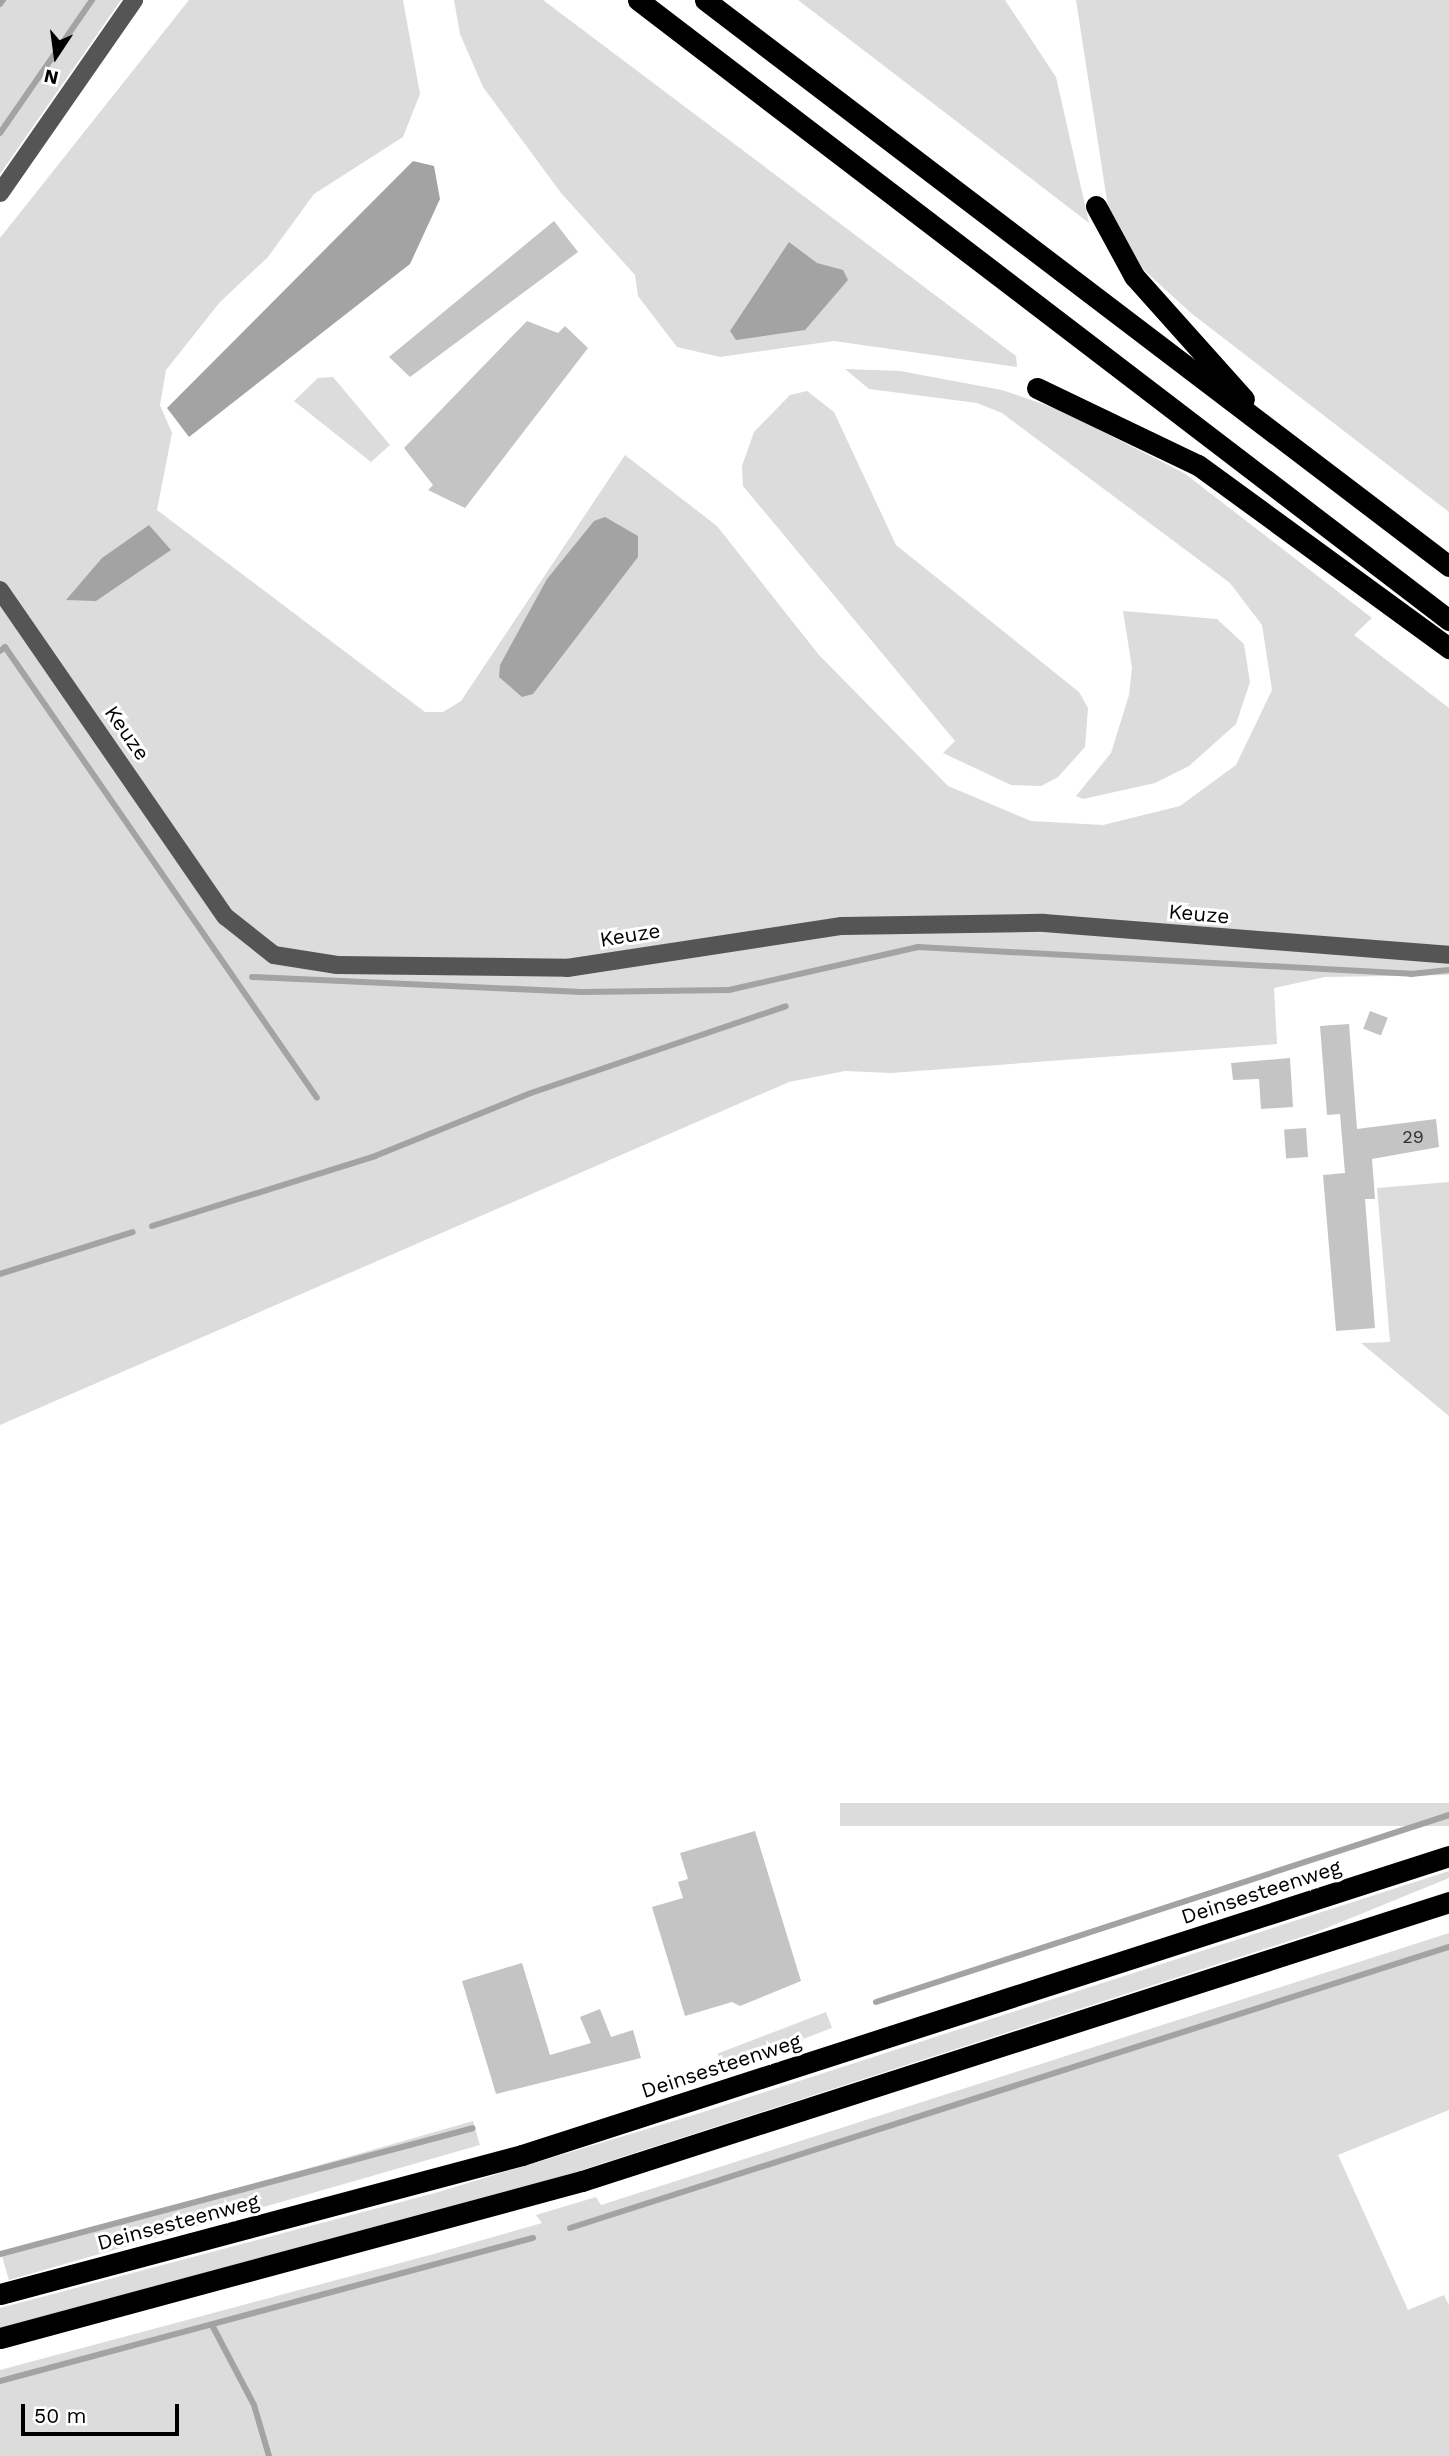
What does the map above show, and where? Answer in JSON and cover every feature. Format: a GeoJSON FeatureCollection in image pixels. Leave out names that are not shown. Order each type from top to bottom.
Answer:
{"type":"FeatureCollection","features":[{"type":"Feature","properties":{"kind":"highway"},"geometry":{"type":"LineString","coordinates":[[638,0],[1449,620]]}},
{"type":"Feature","properties":{"kind":"highway"},"geometry":{"type":"LineString","coordinates":[[705,0],[1449,566]]}},
{"type":"Feature","properties":{"kind":"highway"},"geometry":{"type":"LineString","coordinates":[[1096,206],[1134,276],[1265,426]]}},
{"type":"Feature","properties":{"kind":"highway"},"geometry":{"type":"LineString","coordinates":[[1037,388],[1198,465],[1449,648]]}},
{"type":"Feature","properties":{"kind":"highway","name":"Deinsesteenweg"},"geometry":{"type":"LineString","coordinates":[[0,2294],[522,2155],[1449,1856]]}},
{"type":"Feature","properties":{"kind":"highway"},"geometry":{"type":"LineString","coordinates":[[0,2339],[582,2182],[1449,1902]]}},
{"type":"Feature","properties":{"kind":"street"},"geometry":{"type":"LineString","coordinates":[[0,193],[134,0]]}},
{"type":"Feature","properties":{"kind":"street","name":"Keuze"},"geometry":{"type":"LineString","coordinates":[[0,590],[226,917],[249,940],[286,958],[337,965],[567,968],[776,933],[890,923],[1044,923],[1449,955]]}},
{"type":"Feature","properties":{"kind":"shaded area"},"geometry":{"type":"Polygon","coordinates":[[[0,0],[121,0],[0,174],[0,0]]]}},
{"type":"Feature","properties":{"kind":"shaded area"},"geometry":{"type":"Polygon","coordinates":[[[189,0],[403,0],[420,94],[403,137],[314,194],[268,257],[220,302],[166,370],[160,405],[172,433],[157,510],[425,712],[443,712],[461,701],[625,455],[717,526],[819,655],[948,786],[1031,821],[1103,825],[1180,806],[1236,765],[1272,690],[1262,625],[1230,583],[1002,413],[977,403],[869,389],[845,369],[900,371],[1002,390],[1060,410],[1184,473],[1372,618],[1354,635],[1449,708],[1449,975],[1325,977],[1274,988],[1277,1044],[891,1073],[845,1071],[789,1082],[0,1425],[0,238],[189,0]]]}},
{"type":"Feature","properties":{"kind":"shaded area"},"geometry":{"type":"Polygon","coordinates":[[[454,0],[543,0],[1016,356],[1017,367],[834,341],[720,357],[677,347],[638,296],[635,275],[561,193],[483,87],[460,34],[454,0]]]}},
{"type":"Feature","properties":{"kind":"shaded area"},"geometry":{"type":"Polygon","coordinates":[[[798,0],[1005,0],[1056,77],[1089,223],[798,0]]]}},
{"type":"Feature","properties":{"kind":"shaded area"},"geometry":{"type":"Polygon","coordinates":[[[1076,0],[1449,0],[1449,512],[1191,313],[1133,260],[1108,207],[1076,0]]]}},
{"type":"Feature","properties":{"kind":"shaded area"},"geometry":{"type":"Polygon","coordinates":[[[413,161],[434,166],[440,199],[410,264],[189,437],[167,408],[413,161]]]}},
{"type":"Feature","properties":{"kind":"shaded area"},"geometry":{"type":"Polygon","coordinates":[[[789,242],[817,263],[843,270],[848,280],[805,330],[736,340],[730,331],[789,242]]]}},
{"type":"Feature","properties":{"kind":"shaded area"},"geometry":{"type":"Polygon","coordinates":[[[333,377],[390,445],[371,462],[294,401],[318,378],[333,377]]]}},
{"type":"Feature","properties":{"kind":"shaded area"},"geometry":{"type":"Polygon","coordinates":[[[807,391],[834,412],[896,545],[1079,692],[1088,708],[1085,747],[1058,777],[1041,786],[1011,785],[943,753],[955,741],[743,486],[742,466],[754,432],[790,395],[807,391]]]}},
{"type":"Feature","properties":{"kind":"shaded area"},"geometry":{"type":"Polygon","coordinates":[[[605,517],[638,536],[638,557],[533,694],[522,697],[499,677],[500,665],[547,579],[594,521],[605,517]]]}},
{"type":"Feature","properties":{"kind":"shaded area"},"geometry":{"type":"Polygon","coordinates":[[[149,525],[171,550],[96,601],[66,600],[102,558],[149,525]]]}},
{"type":"Feature","properties":{"kind":"shaded area"},"geometry":{"type":"Polygon","coordinates":[[[1123,611],[1217,619],[1244,644],[1250,682],[1236,724],[1189,766],[1155,783],[1083,799],[1076,796],[1111,753],[1129,695],[1132,668],[1123,611]]]}},
{"type":"Feature","properties":{"kind":"shaded area"},"geometry":{"type":"Polygon","coordinates":[[[1449,1182],[1449,1416],[1361,1343],[1390,1342],[1377,1188],[1449,1182]]]}},
{"type":"Feature","properties":{"kind":"shaded area"},"geometry":{"type":"Polygon","coordinates":[[[840,1803],[1449,1803],[1449,1826],[840,1826],[840,1803]]]}},
{"type":"Feature","properties":{"kind":"shaded area"},"geometry":{"type":"Polygon","coordinates":[[[1449,1871],[1449,1878],[1314,1933],[554,2179],[0,2328],[0,2308],[435,2193],[700,2113],[1449,1871]]]}},
{"type":"Feature","properties":{"kind":"shaded area"},"geometry":{"type":"Polygon","coordinates":[[[1449,1933],[1449,2110],[1338,2155],[1408,2310],[1444,2295],[1449,2305],[1449,2456],[0,2456],[0,2370],[542,2223],[536,2215],[596,2197],[601,2205],[1449,1933]]]}},
{"type":"Feature","properties":{"kind":"shaded area"},"geometry":{"type":"Polygon","coordinates":[[[826,2012],[832,2028],[724,2069],[718,2054],[826,2012]]]}},
{"type":"Feature","properties":{"kind":"shaded area"},"geometry":{"type":"Polygon","coordinates":[[[473,2121],[480,2145],[9,2280],[2,2256],[473,2121]]]}},
{"type":"Feature","properties":{"kind":"building"},"geometry":{"type":"Polygon","coordinates":[[[554,221],[578,252],[410,377],[389,357],[554,221]]]}},
{"type":"Feature","properties":{"kind":"building"},"geometry":{"type":"Polygon","coordinates":[[[527,321],[558,333],[565,326],[588,348],[465,508],[428,490],[433,485],[404,448],[527,321]]]}},
{"type":"Feature","properties":{"kind":"building"},"geometry":{"type":"Polygon","coordinates":[[[1370,1011],[1388,1018],[1381,1036],[1363,1029],[1370,1011]]]}},
{"type":"Feature","properties":{"kind":"building"},"geometry":{"type":"Polygon","coordinates":[[[1349,1024],[1357,1129],[1436,1119],[1439,1147],[1372,1159],[1375,1199],[1365,1199],[1375,1328],[1336,1331],[1323,1175],[1345,1173],[1340,1114],[1327,1115],[1320,1026],[1349,1024]]]}},
{"type":"Feature","properties":{"kind":"building"},"geometry":{"type":"Polygon","coordinates":[[[1290,1058],[1293,1107],[1261,1109],[1259,1079],[1233,1080],[1231,1063],[1290,1058]]]}},
{"type":"Feature","properties":{"kind":"building"},"geometry":{"type":"Polygon","coordinates":[[[1306,1128],[1308,1157],[1286,1158],[1284,1130],[1306,1128]]]}},
{"type":"Feature","properties":{"kind":"building"},"geometry":{"type":"Polygon","coordinates":[[[755,1831],[801,1981],[740,2006],[732,2002],[685,2016],[652,1907],[683,1898],[678,1882],[688,1879],[680,1853],[755,1831]]]}},
{"type":"Feature","properties":{"kind":"building"},"geometry":{"type":"Polygon","coordinates":[[[522,1963],[550,2055],[591,2043],[580,2017],[600,2009],[611,2037],[633,2030],[641,2058],[496,2094],[462,1981],[522,1963]]]}},
{"type":"Feature","properties":{"kind":"waterway"},"geometry":{"type":"LineString","coordinates":[[0,4],[3,0]]}},
{"type":"Feature","properties":{"kind":"waterway"},"geometry":{"type":"LineString","coordinates":[[0,133],[92,0]]}},
{"type":"Feature","properties":{"kind":"waterway"},"geometry":{"type":"LineString","coordinates":[[0,651],[5,647],[317,1098]]}},
{"type":"Feature","properties":{"kind":"waterway"},"geometry":{"type":"LineString","coordinates":[[252,977],[582,992],[729,990],[918,947],[1411,974],[1449,970]]}},
{"type":"Feature","properties":{"kind":"waterway"},"geometry":{"type":"LineString","coordinates":[[152,1226],[375,1156],[531,1093],[786,1006]]}},
{"type":"Feature","properties":{"kind":"waterway"},"geometry":{"type":"LineString","coordinates":[[0,1274],[133,1232]]}},
{"type":"Feature","properties":{"kind":"waterway"},"geometry":{"type":"LineString","coordinates":[[876,2002],[1449,1815]]}},
{"type":"Feature","properties":{"kind":"waterway"},"geometry":{"type":"LineString","coordinates":[[570,2228],[1449,1947]]}},
{"type":"Feature","properties":{"kind":"waterway"},"geometry":{"type":"LineString","coordinates":[[0,2254],[472,2128]]}},
{"type":"Feature","properties":{"kind":"waterway"},"geometry":{"type":"LineString","coordinates":[[0,2381],[533,2238]]}},
{"type":"Feature","properties":{"kind":"waterway"},"geometry":{"type":"LineString","coordinates":[[212,2325],[254,2405],[269,2456]]}}]}
